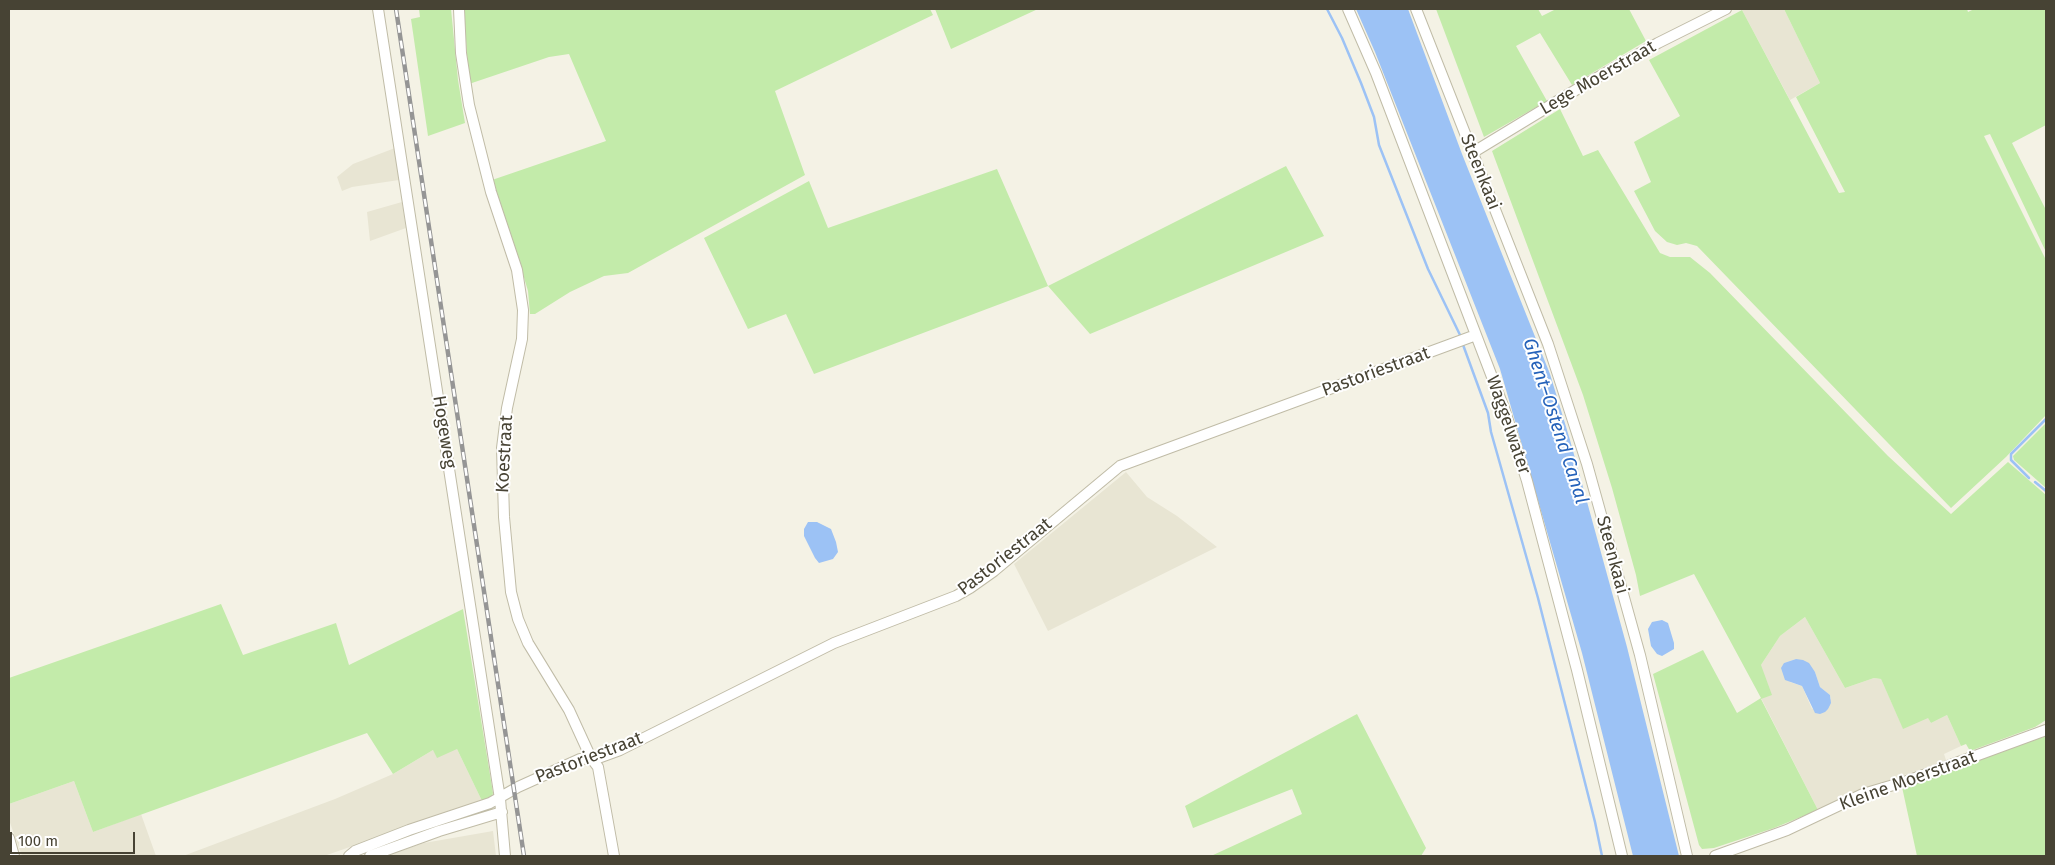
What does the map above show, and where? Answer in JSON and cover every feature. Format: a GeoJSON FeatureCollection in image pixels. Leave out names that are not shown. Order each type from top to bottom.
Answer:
{"type":"FeatureCollection","features":[{"type":"Feature","properties":{"kind":"street","name":"Hogeweg"},"geometry":{"type":"LineString","coordinates":[[378,9],[502,812],[505,856]]}},
{"type":"Feature","properties":{"kind":"street","name":"Koestraat"},"geometry":{"type":"LineString","coordinates":[[459,9],[461,54],[469,105],[491,192],[516,270],[524,310],[522,339],[507,408],[502,448],[502,499],[512,592],[523,631],[569,710],[591,758],[598,767],[614,856]]}},
{"type":"Feature","properties":{"kind":"street","name":"Waggelwater"},"geometry":{"type":"LineString","coordinates":[[1348,9],[1376,73],[1467,338],[1505,411],[1527,481],[1577,670],[1622,856]]}},
{"type":"Feature","properties":{"kind":"street","name":"Steenkaai"},"geometry":{"type":"LineString","coordinates":[[1416,9],[1548,344],[1588,464],[1640,655],[1687,856]]}},
{"type":"Feature","properties":{"kind":"street","name":"Lege Moerstraat"},"geometry":{"type":"LineString","coordinates":[[1472,153],[1658,43],[1726,9]]}},
{"type":"Feature","properties":{"kind":"street","name":"Pastoriestraat"},"geometry":{"type":"LineString","coordinates":[[370,856],[413,840],[500,799],[508,792],[527,782],[580,759],[598,758],[620,750],[834,643],[927,608],[970,588],[994,571],[1120,466],[1467,338]]}},
{"type":"Feature","properties":{"kind":"street","name":"Kleine Moerstraat"},"geometry":{"type":"LineString","coordinates":[[1716,856],[1787,830],[1863,794],[1907,781],[2046,730]]}},
{"type":"Feature","properties":{"kind":"street","name":"Pastoriestraat"},"geometry":{"type":"LineString","coordinates":[[349,856],[355,851],[409,830],[502,812]]}},
{"type":"Feature","properties":{"kind":"street"},"geometry":{"type":"LineString","coordinates":[[409,830],[413,840]]}},
{"type":"Feature","properties":{"kind":"street"},"geometry":{"type":"LineString","coordinates":[[9,838],[14,856]]}},
{"type":"Feature","properties":{"kind":"shaded area"},"geometry":{"type":"Polygon","coordinates":[[[1784,9],[1820,83],[1790,100],[1742,10],[1784,9]]]}},
{"type":"Feature","properties":{"kind":"shaded area"},"geometry":{"type":"Polygon","coordinates":[[[395,148],[399,180],[352,187],[342,191],[337,177],[353,164],[395,148]]]}},
{"type":"Feature","properties":{"kind":"shaded area"},"geometry":{"type":"Polygon","coordinates":[[[402,202],[406,228],[370,241],[367,212],[402,202]]]}},
{"type":"Feature","properties":{"kind":"shaded area"},"geometry":{"type":"Polygon","coordinates":[[[1126,472],[1147,497],[1177,516],[1217,547],[1048,631],[1014,564],[1126,472]]]}},
{"type":"Feature","properties":{"kind":"shaded area"},"geometry":{"type":"Polygon","coordinates":[[[1805,617],[1845,688],[1874,678],[1881,679],[1903,728],[1928,717],[1931,723],[1947,715],[1961,746],[1944,754],[1946,760],[1871,787],[1818,810],[1761,698],[1761,665],[1780,636],[1805,617]],[[1796,659],[1784,663],[1790,682],[1802,686],[1812,709],[1831,699],[1830,695],[1820,687],[1815,672],[1796,659]]]}},
{"type":"Feature","properties":{"kind":"shaded area"},"geometry":{"type":"Polygon","coordinates":[[[457,749],[482,801],[324,856],[183,856],[335,799],[393,774],[433,750],[457,749]]]}},
{"type":"Feature","properties":{"kind":"shaded area"},"geometry":{"type":"Polygon","coordinates":[[[74,781],[93,832],[141,814],[156,856],[22,856],[9,820],[9,804],[74,781]]]}},
{"type":"Feature","properties":{"kind":"shaded area"},"geometry":{"type":"Polygon","coordinates":[[[493,831],[496,856],[385,856],[424,843],[493,831]]]}},
{"type":"Feature","properties":{"kind":"green space"},"geometry":{"type":"Polygon","coordinates":[[[419,9],[451,9],[458,80],[465,123],[428,136],[411,19],[420,17],[419,9]]]}},
{"type":"Feature","properties":{"kind":"green space"},"geometry":{"type":"Polygon","coordinates":[[[464,9],[930,9],[933,15],[775,91],[805,175],[628,273],[604,276],[570,292],[535,314],[530,314],[528,291],[492,180],[606,141],[569,54],[549,57],[469,84],[464,9]]]}},
{"type":"Feature","properties":{"kind":"green space"},"geometry":{"type":"Polygon","coordinates":[[[935,9],[1038,9],[951,49],[935,9]]]}},
{"type":"Feature","properties":{"kind":"green space"},"geometry":{"type":"Polygon","coordinates":[[[1436,9],[1538,9],[1542,16],[1556,9],[1629,9],[1646,41],[1572,85],[1540,33],[1516,46],[1547,101],[1484,137],[1436,9]]]}},
{"type":"Feature","properties":{"kind":"green space"},"geometry":{"type":"Polygon","coordinates":[[[1784,9],[1967,9],[1968,12],[1974,9],[2046,9],[2046,125],[2012,143],[2046,210],[2046,252],[1990,134],[1984,136],[2046,260],[2046,415],[2006,457],[1951,508],[1697,246],[1686,243],[1677,245],[1667,242],[1655,231],[1634,191],[1651,182],[1634,142],[1680,116],[1649,60],[1742,10],[1839,193],[1845,192],[1796,97],[1820,83],[1784,9]]]}},
{"type":"Feature","properties":{"kind":"green space"},"geometry":{"type":"Polygon","coordinates":[[[1560,109],[1583,156],[1598,150],[1660,253],[1670,257],[1690,257],[1710,273],[1888,456],[1951,514],[2008,462],[2046,495],[2046,720],[2035,727],[1970,751],[1966,744],[1961,746],[1947,715],[1931,723],[1928,718],[1903,729],[1881,679],[1874,678],[1845,688],[1805,617],[1780,636],[1761,665],[1772,695],[1761,699],[1818,810],[1774,828],[1714,848],[1702,849],[1699,845],[1653,674],[1703,650],[1737,713],[1761,698],[1694,574],[1640,596],[1612,488],[1583,395],[1492,151],[1560,109]]]}},
{"type":"Feature","properties":{"kind":"green space"},"geometry":{"type":"Polygon","coordinates":[[[1286,166],[1324,236],[1090,334],[1048,286],[1286,166]]]}},
{"type":"Feature","properties":{"kind":"green space"},"geometry":{"type":"Polygon","coordinates":[[[997,169],[1048,286],[814,374],[786,314],[748,329],[704,238],[809,181],[828,228],[997,169]]]}},
{"type":"Feature","properties":{"kind":"green space"},"geometry":{"type":"Polygon","coordinates":[[[2046,423],[2046,488],[2014,460],[2013,456],[2046,423]]]}},
{"type":"Feature","properties":{"kind":"green space"},"geometry":{"type":"Polygon","coordinates":[[[221,604],[243,655],[336,623],[349,665],[463,609],[493,793],[492,797],[482,801],[457,749],[437,758],[433,750],[393,774],[367,733],[93,832],[74,781],[9,804],[9,678],[221,604]]]}},
{"type":"Feature","properties":{"kind":"green space"},"geometry":{"type":"Polygon","coordinates":[[[1357,714],[1426,848],[1421,856],[1211,856],[1302,814],[1292,789],[1193,828],[1185,806],[1357,714]]]}},
{"type":"Feature","properties":{"kind":"green space"},"geometry":{"type":"Polygon","coordinates":[[[2046,736],[2046,856],[1917,856],[1902,787],[2046,736]]]}},
{"type":"Feature","properties":{"kind":"water","name":"Ghent–Ostend Canal"},"geometry":{"type":"Polygon","coordinates":[[[1356,9],[1408,9],[1462,154],[1550,374],[1627,647],[1679,856],[1633,856],[1582,653],[1500,369],[1375,52],[1356,9]]]}},
{"type":"Feature","properties":{"kind":"water"},"geometry":{"type":"Polygon","coordinates":[[[808,522],[817,522],[831,529],[838,552],[833,559],[819,563],[815,558],[804,536],[804,529],[808,522]]]}},
{"type":"Feature","properties":{"kind":"water"},"geometry":{"type":"Polygon","coordinates":[[[1662,620],[1668,623],[1674,649],[1662,656],[1657,654],[1651,646],[1648,629],[1652,622],[1662,620]]]}},
{"type":"Feature","properties":{"kind":"water"},"geometry":{"type":"Polygon","coordinates":[[[1796,659],[1809,663],[1815,672],[1820,687],[1830,695],[1831,703],[1825,712],[1815,713],[1802,686],[1785,680],[1781,668],[1784,663],[1796,659]]]}},
{"type":"Feature","properties":{"kind":"waterway"},"geometry":{"type":"LineString","coordinates":[[1327,9],[1342,38],[1361,83],[1374,117],[1379,145],[1428,269],[1461,337]]}},
{"type":"Feature","properties":{"kind":"waterway"},"geometry":{"type":"LineString","coordinates":[[1462,342],[1488,413],[1491,432],[1538,598],[1602,856]]}},
{"type":"Feature","properties":{"kind":"waterway"},"geometry":{"type":"LineString","coordinates":[[2029,478],[2011,460],[2011,454],[2046,419]]}},
{"type":"Feature","properties":{"kind":"waterway"},"geometry":{"type":"LineString","coordinates":[[2035,482],[2046,491]]}},
{"type":"Feature","properties":{"kind":"railway"},"geometry":{"type":"LineString","coordinates":[[396,9],[524,856]]}}]}
